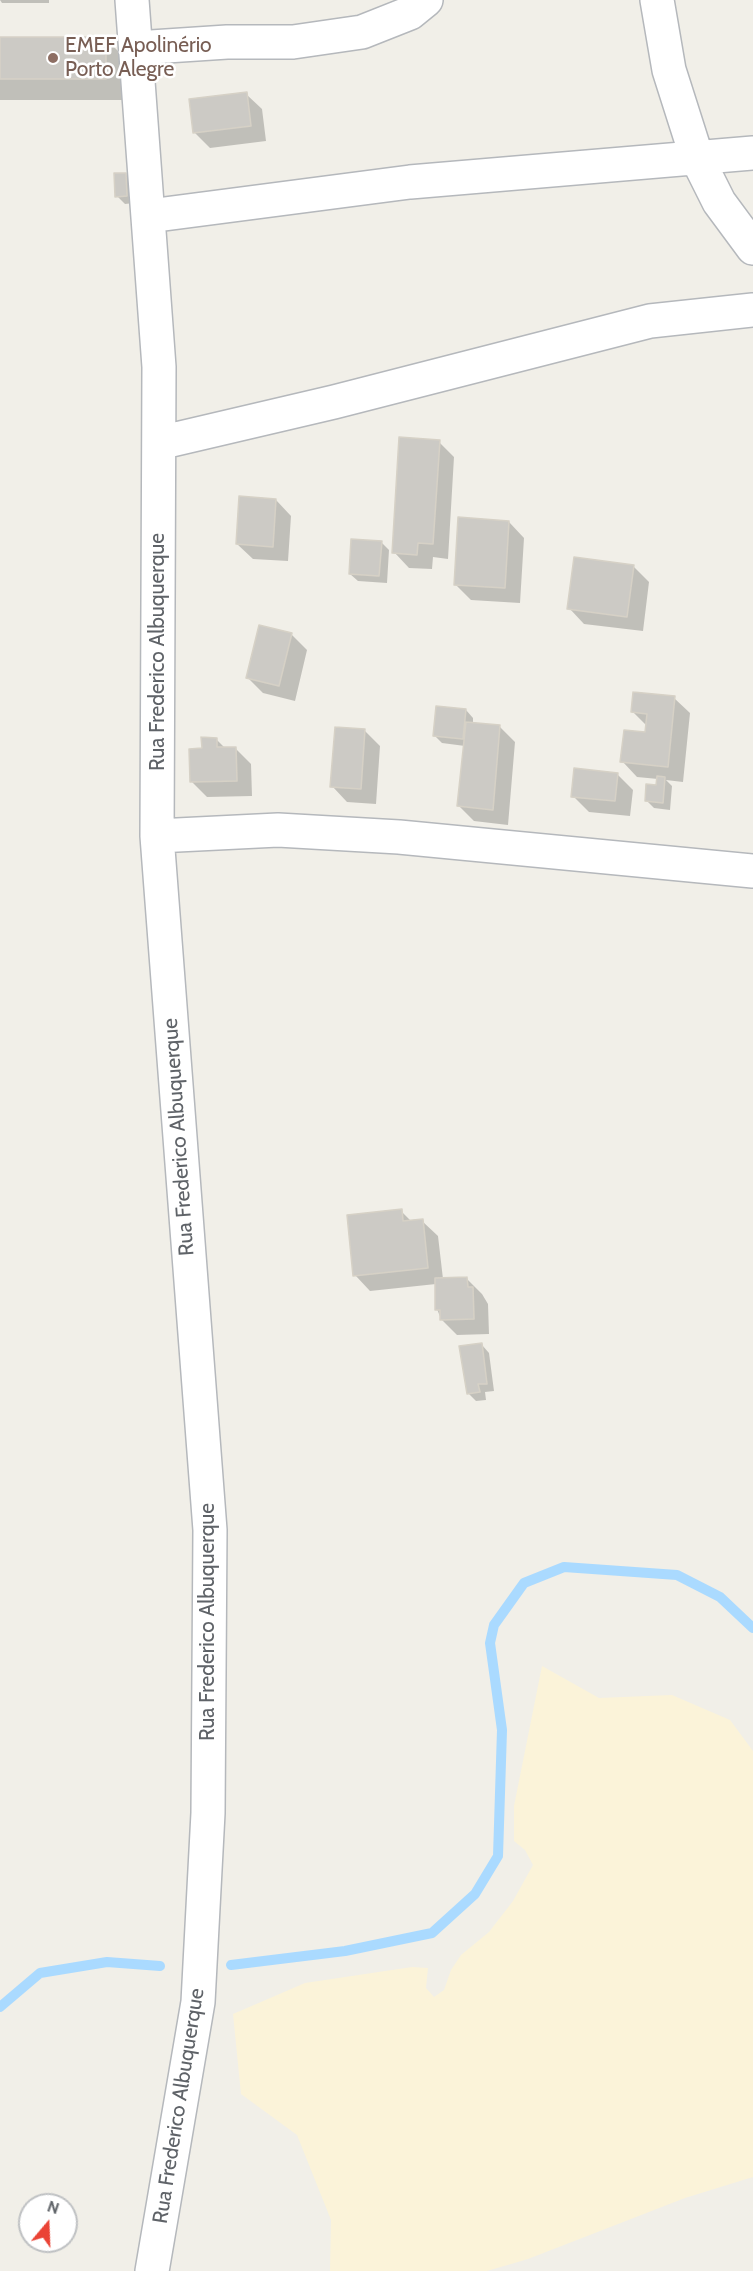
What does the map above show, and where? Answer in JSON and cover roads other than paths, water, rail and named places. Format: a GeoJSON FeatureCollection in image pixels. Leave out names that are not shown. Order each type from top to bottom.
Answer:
{"type":"FeatureCollection","features":[{"type":"Feature","properties":{"kind":"street","name":"Rua Frederico Albuquerque"},"geometry":{"type":"LineString","coordinates":[[132,0],[159,368],[157,836],[210,1530],[208,1813],[198,2002],[152,2271]]}},
{"type":"Feature","properties":{"kind":"street"},"geometry":{"type":"LineString","coordinates":[[136,48],[227,42],[293,42],[362,32],[410,13],[426,0]]}},
{"type":"Feature","properties":{"kind":"street"},"geometry":{"type":"LineString","coordinates":[[657,0],[669,70],[697,158],[719,201],[753,248]]}},
{"type":"Feature","properties":{"kind":"street"},"geometry":{"type":"LineString","coordinates":[[149,216],[410,182],[753,153]]}},
{"type":"Feature","properties":{"kind":"street"},"geometry":{"type":"LineString","coordinates":[[159,442],[334,402],[650,321],[753,310]]}},
{"type":"Feature","properties":{"kind":"street"},"geometry":{"type":"LineString","coordinates":[[157,836],[278,830],[399,837],[753,871]]}},
{"type":"Feature","properties":{"kind":"waterway"},"geometry":{"type":"LineString","coordinates":[[231,1965],[345,1951],[432,1933],[475,1894],[498,1856],[502,1730],[490,1643],[494,1625],[524,1583],[564,1567],[677,1575],[720,1597],[753,1628]]}},
{"type":"Feature","properties":{"kind":"waterway"},"geometry":{"type":"LineString","coordinates":[[0,2007],[40,1973],[107,1962],[160,1966]]}},
{"type":"Feature","properties":{"kind":"place","name":"EMEF Apolinério Porto Alegre"},"geometry":{"type":"Point","coordinates":[53,58]}}]}
